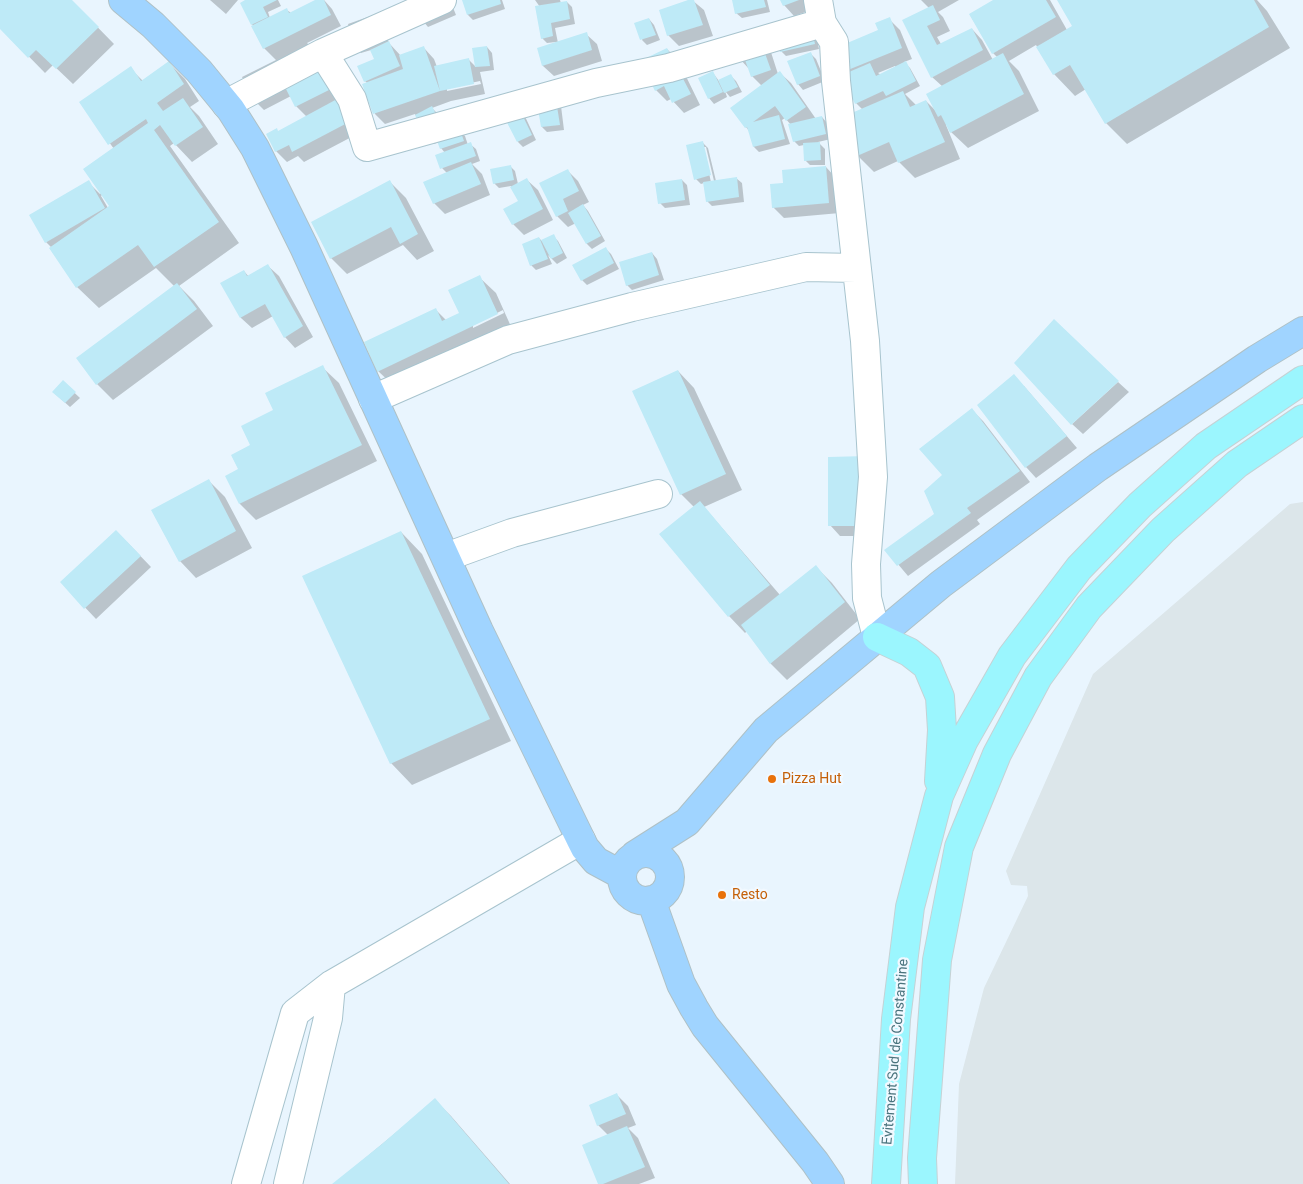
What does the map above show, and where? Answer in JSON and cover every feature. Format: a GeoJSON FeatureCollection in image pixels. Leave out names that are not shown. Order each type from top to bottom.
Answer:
{"type":"FeatureCollection","features":[{"type":"Feature","properties":{"kind":"highway","name":"Evitement Sud de Constantine"},"geometry":{"type":"LineString","coordinates":[[886,1184],[896,1019],[910,907],[938,796],[964,740],[1012,656],[1079,568],[1140,505],[1206,446],[1303,380]]}},
{"type":"Feature","properties":{"kind":"highway"},"geometry":{"type":"LineString","coordinates":[[923,1184],[923,1148],[937,960],[959,847],[997,754],[1038,677],[1089,607],[1163,530],[1238,464],[1303,419]]}},
{"type":"Feature","properties":{"kind":"highway"},"geometry":{"type":"LineString","coordinates":[[877,637],[909,652],[927,666],[940,697],[942,730],[938,796]]}},
{"type":"Feature","properties":{"kind":"main road"},"geometry":{"type":"LineString","coordinates":[[123,0],[153,25],[199,71],[226,104],[259,156],[304,248],[446,557],[581,840],[596,860],[628,865],[687,822],[766,730],[941,584],[1098,467],[1257,359],[1303,332]]}},
{"type":"Feature","properties":{"kind":"main road"},"geometry":{"type":"LineString","coordinates":[[670,876],[666,863],[655,854],[642,853],[628,865],[624,887],[632,896],[644,901],[658,897],[664,892],[669,884],[687,822]]}},
{"type":"Feature","properties":{"kind":"main road"},"geometry":{"type":"LineString","coordinates":[[651,900],[682,984],[705,1026],[815,1162],[830,1184]]}},
{"type":"Feature","properties":{"kind":"street"},"geometry":{"type":"LineString","coordinates":[[226,104],[323,53],[432,2]]}},
{"type":"Feature","properties":{"kind":"street"},"geometry":{"type":"LineString","coordinates":[[323,53],[352,99],[367,147],[596,83],[670,68],[820,11],[834,42],[836,80],[865,341],[873,477],[866,564],[867,598],[877,637]]}},
{"type":"Feature","properties":{"kind":"street"},"geometry":{"type":"LineString","coordinates":[[373,399],[517,337],[632,307],[806,267],[856,268]]}},
{"type":"Feature","properties":{"kind":"street"},"geometry":{"type":"LineString","coordinates":[[446,557],[512,533],[658,494]]}},
{"type":"Feature","properties":{"kind":"street"},"geometry":{"type":"LineString","coordinates":[[246,1184],[295,1013],[331,985],[581,840]]}},
{"type":"Feature","properties":{"kind":"street"},"geometry":{"type":"LineString","coordinates":[[288,1184],[328,1018],[331,985]]}},
{"type":"Feature","properties":{"kind":"shaded area"},"geometry":{"type":"Polygon","coordinates":[[[1303,502],[1303,1184],[955,1184],[959,1084],[984,988],[1028,896],[1027,886],[1011,885],[1006,871],[1093,674],[1290,504],[1303,502]]]}},
{"type":"Feature","properties":{"kind":"building"},"geometry":{"type":"Polygon","coordinates":[[[0,0],[72,0],[99,27],[56,69],[36,50],[28,58],[0,29],[0,0]]]}},
{"type":"Feature","properties":{"kind":"building"},"geometry":{"type":"Polygon","coordinates":[[[245,0],[277,0],[263,7],[268,17],[251,25],[240,3],[245,0]]]}},
{"type":"Feature","properties":{"kind":"building"},"geometry":{"type":"Polygon","coordinates":[[[315,0],[324,0],[331,15],[263,49],[251,26],[287,8],[289,13],[315,0]]]}},
{"type":"Feature","properties":{"kind":"building"},"geometry":{"type":"Polygon","coordinates":[[[462,0],[500,0],[501,4],[467,15],[462,0]]]}},
{"type":"Feature","properties":{"kind":"building"},"geometry":{"type":"Polygon","coordinates":[[[688,0],[694,0],[703,25],[667,36],[659,10],[688,0]]]}},
{"type":"Feature","properties":{"kind":"building"},"geometry":{"type":"Polygon","coordinates":[[[732,0],[764,0],[766,7],[735,14],[732,0]]]}},
{"type":"Feature","properties":{"kind":"building"},"geometry":{"type":"Polygon","coordinates":[[[780,0],[799,0],[783,6],[780,0]]]}},
{"type":"Feature","properties":{"kind":"building"},"geometry":{"type":"Polygon","coordinates":[[[993,0],[1046,0],[1056,17],[992,54],[969,14],[993,0]]]}},
{"type":"Feature","properties":{"kind":"building"},"geometry":{"type":"Polygon","coordinates":[[[1057,0],[1254,0],[1269,27],[1105,124],[1070,65],[1053,75],[1036,47],[1072,26],[1057,0]]]}},
{"type":"Feature","properties":{"kind":"building"},"geometry":{"type":"Polygon","coordinates":[[[567,1],[570,19],[551,23],[553,36],[541,39],[535,6],[567,1]]]}},
{"type":"Feature","properties":{"kind":"building"},"geometry":{"type":"Polygon","coordinates":[[[933,5],[940,20],[927,26],[937,45],[972,28],[983,50],[931,78],[902,20],[933,5]]]}},
{"type":"Feature","properties":{"kind":"building"},"geometry":{"type":"Polygon","coordinates":[[[890,17],[902,48],[843,72],[833,49],[878,30],[875,23],[890,17]]]}},
{"type":"Feature","properties":{"kind":"building"},"geometry":{"type":"Polygon","coordinates":[[[649,18],[656,35],[640,40],[634,23],[649,18]]]}},
{"type":"Feature","properties":{"kind":"building"},"geometry":{"type":"Polygon","coordinates":[[[811,27],[815,44],[780,52],[776,36],[811,27]]]}},
{"type":"Feature","properties":{"kind":"building"},"geometry":{"type":"Polygon","coordinates":[[[587,32],[592,50],[542,66],[537,48],[587,32]]]}},
{"type":"Feature","properties":{"kind":"building"},"geometry":{"type":"Polygon","coordinates":[[[758,34],[771,70],[751,77],[744,57],[758,34]]]}},
{"type":"Feature","properties":{"kind":"building"},"geometry":{"type":"Polygon","coordinates":[[[389,41],[400,66],[364,82],[357,66],[374,59],[370,50],[389,41]]]}},
{"type":"Feature","properties":{"kind":"building"},"geometry":{"type":"Polygon","coordinates":[[[424,46],[440,91],[373,114],[362,84],[403,69],[399,55],[424,46]]]}},
{"type":"Feature","properties":{"kind":"building"},"geometry":{"type":"Polygon","coordinates":[[[487,46],[490,66],[475,67],[472,48],[487,46]]]}},
{"type":"Feature","properties":{"kind":"building"},"geometry":{"type":"Polygon","coordinates":[[[667,48],[691,94],[672,103],[664,86],[655,91],[640,61],[667,48]]]}},
{"type":"Feature","properties":{"kind":"building"},"geometry":{"type":"Polygon","coordinates":[[[811,52],[820,76],[797,85],[787,61],[811,52]]]}},
{"type":"Feature","properties":{"kind":"building"},"geometry":{"type":"Polygon","coordinates":[[[1003,53],[1024,94],[950,133],[941,115],[938,117],[926,94],[1003,53]]]}},
{"type":"Feature","properties":{"kind":"building"},"geometry":{"type":"Polygon","coordinates":[[[469,58],[474,84],[440,91],[434,66],[469,58]]]}},
{"type":"Feature","properties":{"kind":"building"},"geometry":{"type":"Polygon","coordinates":[[[169,61],[184,84],[157,103],[163,111],[183,98],[203,127],[175,146],[160,125],[154,130],[219,222],[154,267],[138,245],[76,288],[49,248],[109,206],[83,169],[148,123],[146,119],[108,145],[79,102],[131,66],[141,81],[169,61]]]}},
{"type":"Feature","properties":{"kind":"building"},"geometry":{"type":"Polygon","coordinates":[[[906,61],[916,81],[886,96],[883,91],[855,104],[842,75],[870,63],[876,76],[906,61]]]}},
{"type":"Feature","properties":{"kind":"building"},"geometry":{"type":"Polygon","coordinates":[[[321,69],[331,89],[295,107],[285,87],[321,69]]]}},
{"type":"Feature","properties":{"kind":"building"},"geometry":{"type":"Polygon","coordinates":[[[713,71],[723,92],[708,99],[698,78],[713,71]]]}},
{"type":"Feature","properties":{"kind":"building"},"geometry":{"type":"Polygon","coordinates":[[[780,71],[806,107],[786,121],[775,106],[753,122],[779,115],[785,139],[753,147],[747,127],[745,128],[730,108],[780,71]]]}},
{"type":"Feature","properties":{"kind":"building"},"geometry":{"type":"Polygon","coordinates":[[[731,74],[738,87],[724,93],[718,80],[731,74]]]}},
{"type":"Feature","properties":{"kind":"building"},"geometry":{"type":"Polygon","coordinates":[[[903,91],[910,107],[926,100],[945,142],[898,163],[889,142],[857,156],[840,118],[903,91]]]}},
{"type":"Feature","properties":{"kind":"building"},"geometry":{"type":"Polygon","coordinates":[[[339,98],[351,121],[292,152],[289,145],[275,152],[266,134],[277,128],[278,131],[339,98]]]}},
{"type":"Feature","properties":{"kind":"building"},"geometry":{"type":"Polygon","coordinates":[[[556,100],[560,125],[541,127],[537,103],[556,100]]]}},
{"type":"Feature","properties":{"kind":"building"},"geometry":{"type":"Polygon","coordinates":[[[517,104],[532,135],[517,142],[501,111],[517,104]]]}},
{"type":"Feature","properties":{"kind":"building"},"geometry":{"type":"Polygon","coordinates":[[[432,106],[444,131],[427,140],[415,115],[432,106]]]}},
{"type":"Feature","properties":{"kind":"building"},"geometry":{"type":"Polygon","coordinates":[[[822,116],[826,134],[793,142],[788,124],[822,116]]]}},
{"type":"Feature","properties":{"kind":"building"},"geometry":{"type":"Polygon","coordinates":[[[460,130],[464,141],[440,149],[436,138],[460,130]]]}},
{"type":"Feature","properties":{"kind":"building"},"geometry":{"type":"Polygon","coordinates":[[[703,141],[711,175],[694,180],[686,145],[703,141]]]}},
{"type":"Feature","properties":{"kind":"building"},"geometry":{"type":"Polygon","coordinates":[[[471,142],[476,156],[440,169],[435,155],[471,142]]]}},
{"type":"Feature","properties":{"kind":"building"},"geometry":{"type":"Polygon","coordinates":[[[820,142],[821,160],[804,161],[803,143],[820,142]]]}},
{"type":"Feature","properties":{"kind":"building"},"geometry":{"type":"Polygon","coordinates":[[[471,162],[481,184],[433,204],[423,182],[471,162]]]}},
{"type":"Feature","properties":{"kind":"building"},"geometry":{"type":"Polygon","coordinates":[[[511,165],[514,180],[493,184],[490,169],[511,165]]]}},
{"type":"Feature","properties":{"kind":"building"},"geometry":{"type":"Polygon","coordinates":[[[826,166],[829,203],[772,208],[770,184],[783,183],[782,170],[826,166]]]}},
{"type":"Feature","properties":{"kind":"building"},"geometry":{"type":"Polygon","coordinates":[[[568,169],[579,191],[563,199],[568,211],[556,217],[539,183],[568,169]]]}},
{"type":"Feature","properties":{"kind":"building"},"geometry":{"type":"Polygon","coordinates":[[[737,177],[739,197],[706,202],[703,182],[737,177]]]}},
{"type":"Feature","properties":{"kind":"building"},"geometry":{"type":"Polygon","coordinates":[[[527,178],[543,209],[512,225],[503,209],[518,201],[510,187],[527,178]]]}},
{"type":"Feature","properties":{"kind":"building"},"geometry":{"type":"Polygon","coordinates":[[[682,179],[685,200],[658,204],[655,183],[682,179]]]}},
{"type":"Feature","properties":{"kind":"building"},"geometry":{"type":"Polygon","coordinates":[[[89,180],[105,208],[45,243],[29,215],[89,180]]]}},
{"type":"Feature","properties":{"kind":"building"},"geometry":{"type":"Polygon","coordinates":[[[390,180],[418,234],[400,244],[391,227],[330,259],[311,222],[390,180]]]}},
{"type":"Feature","properties":{"kind":"building"},"geometry":{"type":"Polygon","coordinates":[[[583,204],[601,236],[586,244],[568,213],[583,204]]]}},
{"type":"Feature","properties":{"kind":"building"},"geometry":{"type":"Polygon","coordinates":[[[554,234],[563,253],[551,259],[541,240],[554,234]]]}},
{"type":"Feature","properties":{"kind":"building"},"geometry":{"type":"Polygon","coordinates":[[[539,237],[548,259],[530,266],[522,244],[539,237]]]}},
{"type":"Feature","properties":{"kind":"building"},"geometry":{"type":"Polygon","coordinates":[[[606,247],[614,263],[581,281],[572,265],[606,247]]]}},
{"type":"Feature","properties":{"kind":"building"},"geometry":{"type":"Polygon","coordinates":[[[652,252],[659,275],[626,286],[619,262],[652,252]]]}},
{"type":"Feature","properties":{"kind":"building"},"geometry":{"type":"Polygon","coordinates":[[[268,264],[303,326],[284,338],[265,304],[240,318],[220,283],[244,270],[247,276],[268,264]]]}},
{"type":"Feature","properties":{"kind":"building"},"geometry":{"type":"Polygon","coordinates":[[[480,275],[498,314],[377,372],[364,342],[436,308],[442,321],[459,313],[448,290],[480,275]]]}},
{"type":"Feature","properties":{"kind":"building"},"geometry":{"type":"Polygon","coordinates":[[[177,283],[197,309],[96,385],[76,358],[177,283]]]}},
{"type":"Feature","properties":{"kind":"building"},"geometry":{"type":"Polygon","coordinates":[[[1054,319],[1119,381],[1071,425],[1014,363],[1054,319]]]}},
{"type":"Feature","properties":{"kind":"building"},"geometry":{"type":"Polygon","coordinates":[[[323,365],[362,445],[239,504],[225,476],[238,469],[231,455],[250,445],[241,426],[273,410],[265,393],[323,365]]]}},
{"type":"Feature","properties":{"kind":"building"},"geometry":{"type":"Polygon","coordinates":[[[678,370],[726,474],[680,495],[632,391],[678,370]]]}},
{"type":"Feature","properties":{"kind":"building"},"geometry":{"type":"Polygon","coordinates":[[[1014,374],[1067,436],[1025,468],[977,405],[1014,374]]]}},
{"type":"Feature","properties":{"kind":"building"},"geometry":{"type":"Polygon","coordinates":[[[63,380],[76,392],[65,403],[52,392],[63,380]]]}},
{"type":"Feature","properties":{"kind":"building"},"geometry":{"type":"Polygon","coordinates":[[[972,408],[1020,471],[967,508],[971,513],[897,566],[884,550],[934,514],[924,491],[942,475],[919,449],[972,408]]]}},
{"type":"Feature","properties":{"kind":"building"},"geometry":{"type":"Polygon","coordinates":[[[867,456],[866,526],[828,526],[828,457],[867,456]]]}},
{"type":"Feature","properties":{"kind":"building"},"geometry":{"type":"Polygon","coordinates":[[[209,479],[236,531],[179,562],[151,510],[209,479]]]}},
{"type":"Feature","properties":{"kind":"building"},"geometry":{"type":"Polygon","coordinates":[[[700,501],[770,585],[728,617],[659,534],[700,501]]]}},
{"type":"Feature","properties":{"kind":"building"},"geometry":{"type":"Polygon","coordinates":[[[116,530],[141,556],[84,609],[60,582],[116,530]]]}},
{"type":"Feature","properties":{"kind":"building"},"geometry":{"type":"Polygon","coordinates":[[[401,531],[490,719],[390,764],[302,576],[401,531]]]}},
{"type":"Feature","properties":{"kind":"building"},"geometry":{"type":"Polygon","coordinates":[[[816,565],[845,602],[770,664],[741,625],[816,565]]]}},
{"type":"Feature","properties":{"kind":"building"},"geometry":{"type":"Polygon","coordinates":[[[617,1093],[626,1114],[597,1126],[589,1105],[617,1093]]]}},
{"type":"Feature","properties":{"kind":"building"},"geometry":{"type":"Polygon","coordinates":[[[435,1098],[509,1184],[332,1184],[382,1144],[435,1098]]]}},
{"type":"Feature","properties":{"kind":"building"},"geometry":{"type":"Polygon","coordinates":[[[627,1126],[645,1167],[603,1184],[598,1184],[582,1145],[627,1126]]]}},
{"type":"Feature","properties":{"kind":"place","name":"Pizza Hut"},"geometry":{"type":"Point","coordinates":[772,779]}},
{"type":"Feature","properties":{"kind":"place","name":"Resto"},"geometry":{"type":"Point","coordinates":[722,895]}}]}
